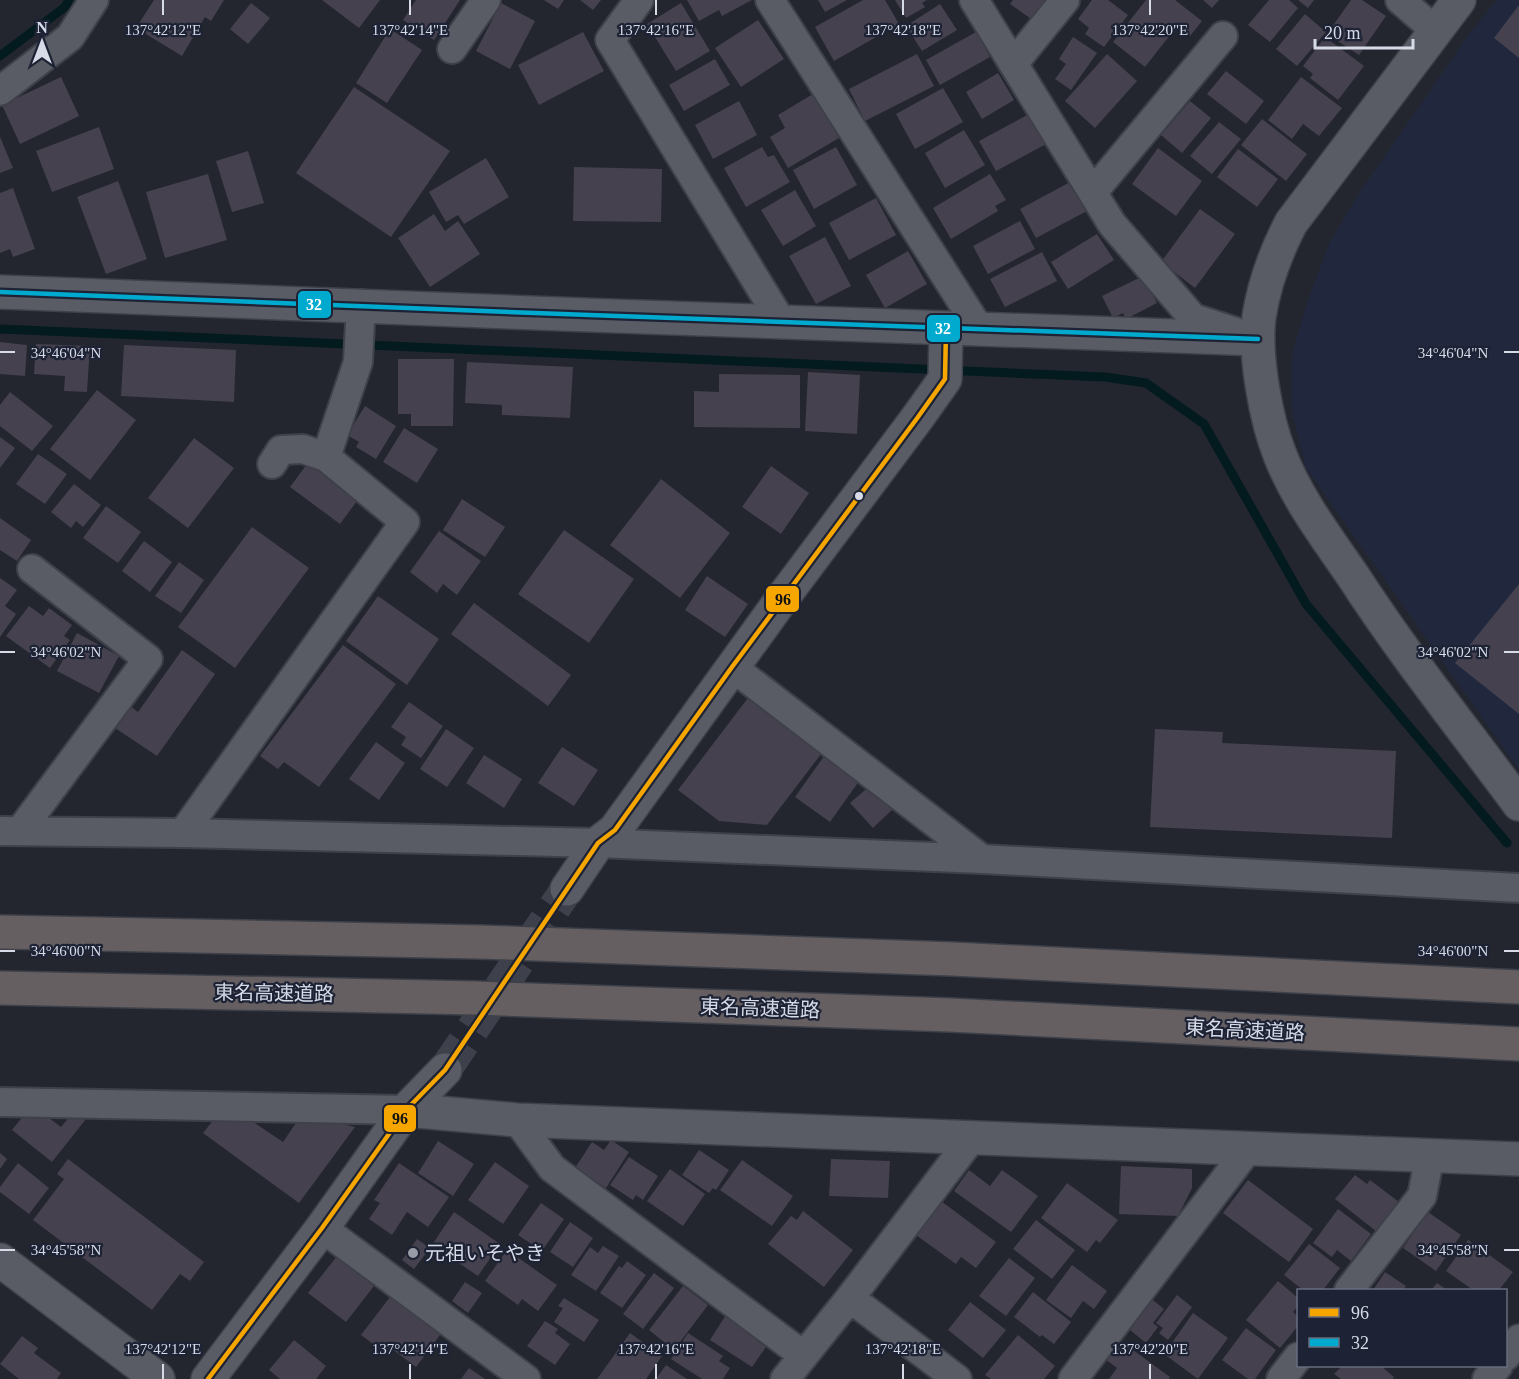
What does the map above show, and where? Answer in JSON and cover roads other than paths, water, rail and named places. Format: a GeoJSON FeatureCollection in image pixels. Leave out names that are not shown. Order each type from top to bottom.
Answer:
{"type":"FeatureCollection","features":[{"type":"Feature","properties":{"kind":"highway"},"geometry":{"type":"LineString","coordinates":[[0,932],[515,943],[965,959],[1519,987]]}},
{"type":"Feature","properties":{"kind":"highway","name":"東名高速道路"},"geometry":{"type":"LineString","coordinates":[[0,988],[475,998],[974,1016],[1519,1044]]}},
{"type":"Feature","properties":{"kind":"street"},"geometry":{"type":"LineString","coordinates":[[0,91],[70,37],[94,0]]}},
{"type":"Feature","properties":{"kind":"street"},"geometry":{"type":"LineString","coordinates":[[452,49],[486,0]]}},
{"type":"Feature","properties":{"kind":"street"},"geometry":{"type":"LineString","coordinates":[[639,0],[610,40],[783,323]]}},
{"type":"Feature","properties":{"kind":"street"},"geometry":{"type":"LineString","coordinates":[[770,0],[980,330]]}},
{"type":"Feature","properties":{"kind":"street"},"geometry":{"type":"LineString","coordinates":[[1014,63],[1065,0]]}},
{"type":"Feature","properties":{"kind":"street"},"geometry":{"type":"LineString","coordinates":[[1400,0],[1436,31]]}},
{"type":"Feature","properties":{"kind":"street"},"geometry":{"type":"LineString","coordinates":[[1459,0],[1291,222],[1276,257],[1263,297],[1258,339],[1266,406],[1280,456],[1292,480],[1353,578],[1392,634],[1519,804]]}},
{"type":"Feature","properties":{"kind":"street"},"geometry":{"type":"LineString","coordinates":[[980,3],[1112,224],[1193,318],[1258,339]]}},
{"type":"Feature","properties":{"kind":"street"},"geometry":{"type":"LineString","coordinates":[[1093,192],[1223,36]]}},
{"type":"Feature","properties":{"kind":"street"},"geometry":{"type":"LineString","coordinates":[[0,292],[360,313],[783,323],[947,337],[980,330],[1258,339]]}},
{"type":"Feature","properties":{"kind":"street"},"geometry":{"type":"LineString","coordinates":[[327,457],[358,362],[360,313]]}},
{"type":"Feature","properties":{"kind":"street"},"geometry":{"type":"LineString","coordinates":[[567,889],[598,843],[615,830],[732,667],[945,379],[947,337]]}},
{"type":"Feature","properties":{"kind":"street"},"geometry":{"type":"LineString","coordinates":[[183,833],[405,522],[327,457],[303,449],[281,450],[272,464]]}},
{"type":"Feature","properties":{"kind":"street"},"geometry":{"type":"LineString","coordinates":[[10,831],[148,659],[32,569]]}},
{"type":"Feature","properties":{"kind":"street"},"geometry":{"type":"LineString","coordinates":[[732,667],[982,859]]}},
{"type":"Feature","properties":{"kind":"street"},"geometry":{"type":"LineString","coordinates":[[10,831],[598,843],[982,859],[1519,888]]}},
{"type":"Feature","properties":{"kind":"street"},"geometry":{"type":"LineString","coordinates":[[208,1379],[322,1228],[406,1110],[445,1070]]}},
{"type":"Feature","properties":{"kind":"street"},"geometry":{"type":"LineString","coordinates":[[0,1102],[406,1110],[517,1120],[1519,1159]]}},
{"type":"Feature","properties":{"kind":"street"},"geometry":{"type":"LineString","coordinates":[[517,1120],[552,1168],[803,1355]]}},
{"type":"Feature","properties":{"kind":"street"},"geometry":{"type":"LineString","coordinates":[[784,1379],[850,1298],[971,1139]]}},
{"type":"Feature","properties":{"kind":"street"},"geometry":{"type":"LineString","coordinates":[[1073,1379],[1248,1149]]}},
{"type":"Feature","properties":{"kind":"street"},"geometry":{"type":"LineString","coordinates":[[1350,1289],[1422,1196],[1430,1155]]}},
{"type":"Feature","properties":{"kind":"street"},"geometry":{"type":"LineString","coordinates":[[322,1228],[526,1379]]}},
{"type":"Feature","properties":{"kind":"street"},"geometry":{"type":"LineString","coordinates":[[4,1271],[158,1379]]}},
{"type":"Feature","properties":{"kind":"street"},"geometry":{"type":"LineString","coordinates":[[850,1298],[957,1379]]}},
{"type":"Feature","properties":{"kind":"street"},"geometry":{"type":"LineString","coordinates":[[1507,1355],[1519,1339]]}},
{"type":"Feature","properties":{"kind":"street"},"geometry":{"type":"LineString","coordinates":[[1281,1379],[1297,1359]]}},
{"type":"Feature","properties":{"kind":"street"},"geometry":{"type":"LineString","coordinates":[[1487,1379],[1496,1367]]}},
{"type":"Feature","properties":{"kind":"waterway"},"geometry":{"type":"LineString","coordinates":[[0,56],[65,7],[69,0]]}},
{"type":"Feature","properties":{"kind":"waterway"},"geometry":{"type":"LineString","coordinates":[[0,329],[1105,377],[1146,383],[1204,424],[1306,604],[1507,843]]}},
{"type":"Feature","properties":{"kind":"tunnel"},"geometry":{"type":"LineString","coordinates":[[445,1070],[567,889]]}},
{"type":"Feature","properties":{"kind":"place","name":"元祖いそやき"},"geometry":{"type":"Point","coordinates":[413,1253]}}]}
